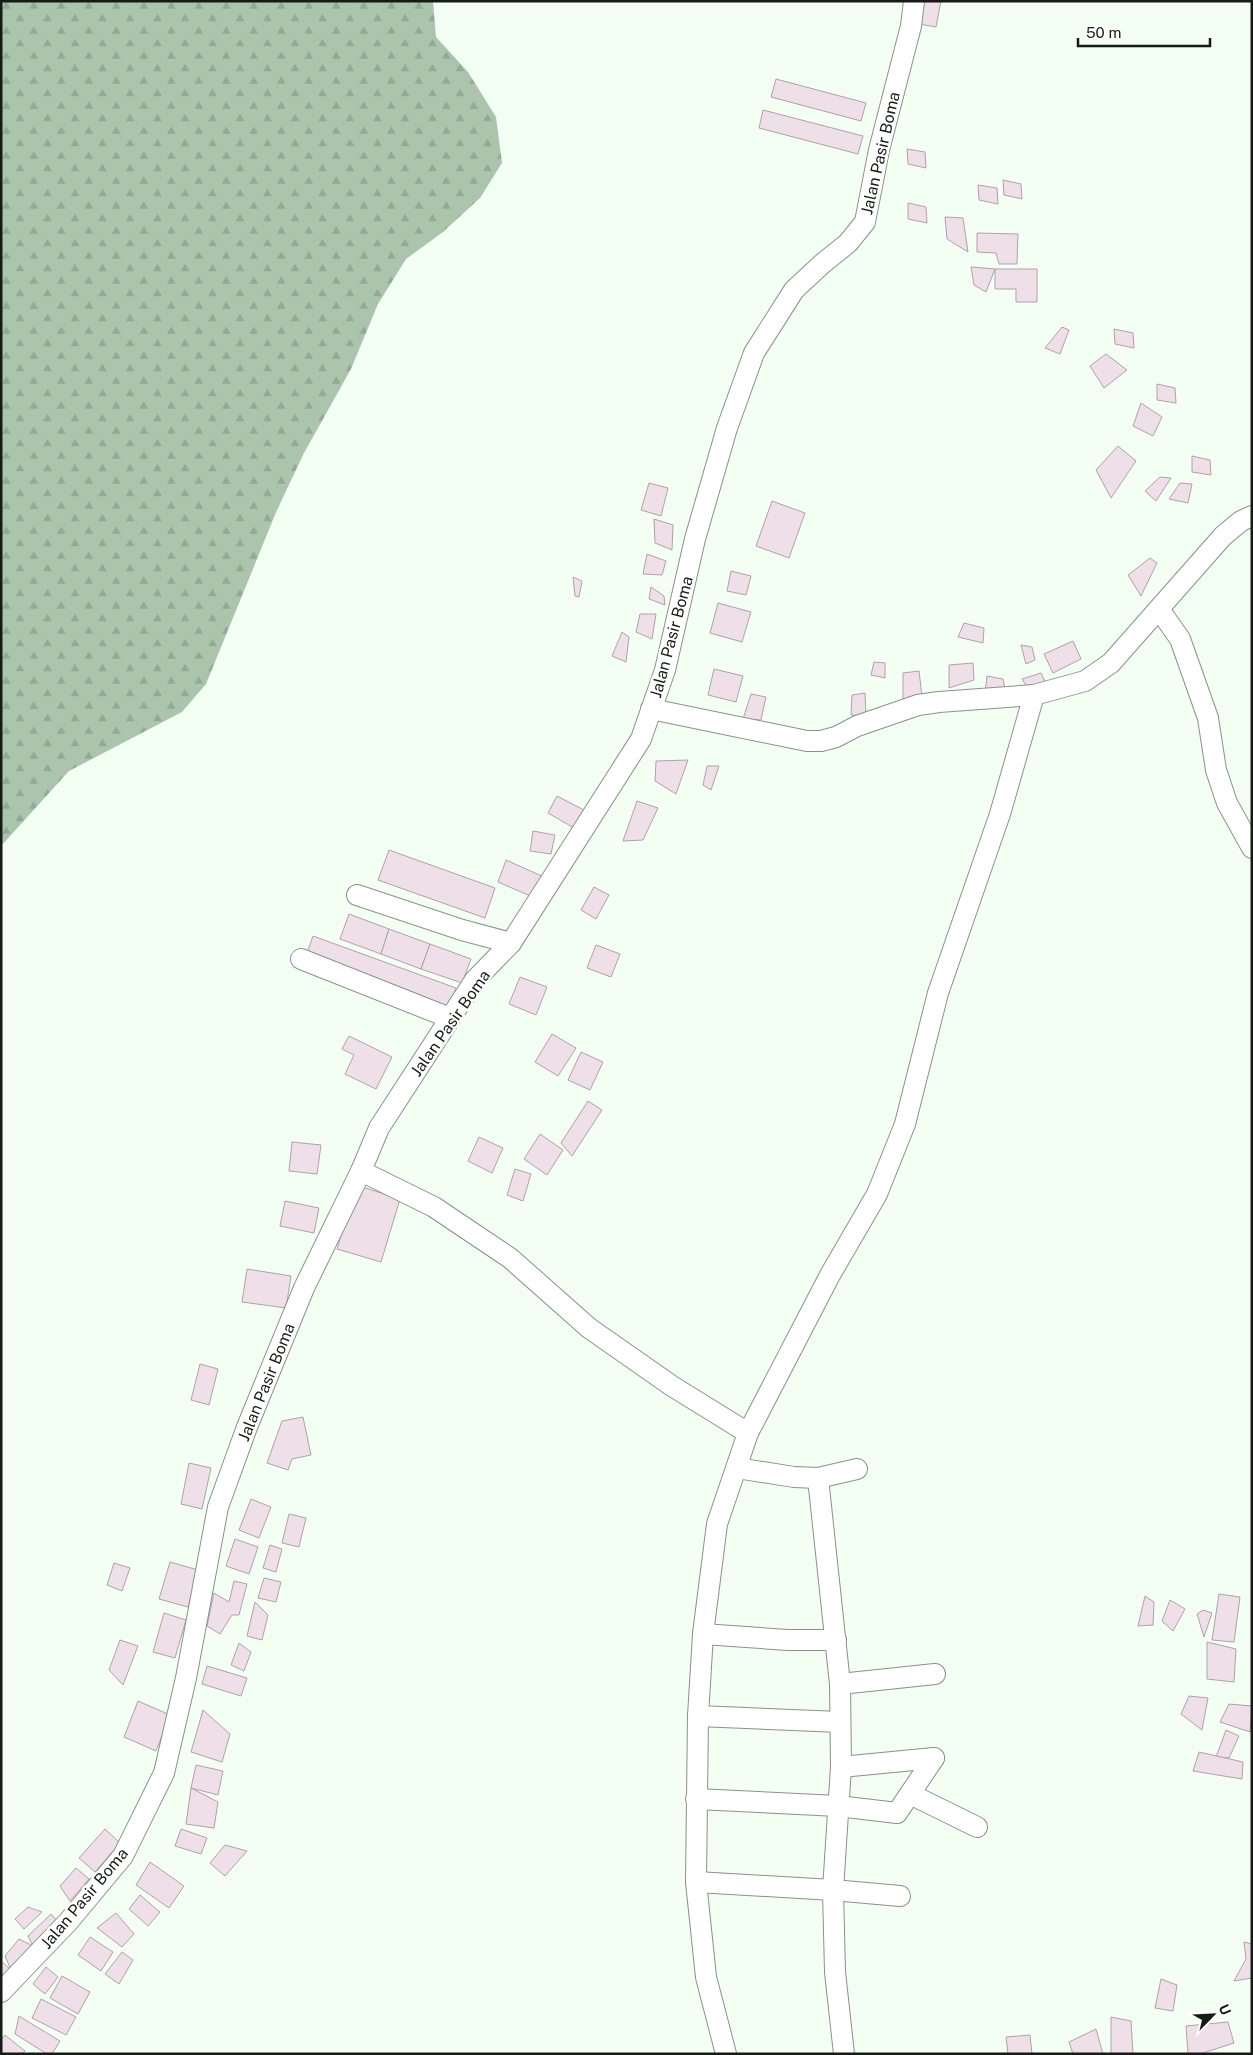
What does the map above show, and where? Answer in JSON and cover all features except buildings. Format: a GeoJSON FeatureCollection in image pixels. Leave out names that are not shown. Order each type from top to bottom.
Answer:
{"type":"FeatureCollection","features":[{"type":"Feature","properties":{"kind":"street","name":"Jalan Pasir Boma"},"geometry":{"type":"LineString","coordinates":[[1,1992],[68,1922],[123,1856],[164,1773],[186,1678],[218,1507],[246,1427],[304,1288],[361,1171],[379,1128],[475,980],[511,942],[641,738],[665,670],[695,539],[727,428],[754,352],[794,290],[848,243],[865,222],[879,150],[911,26],[914,1]]}},
{"type":"Feature","properties":{"kind":"street"},"geometry":{"type":"LineString","coordinates":[[651,709],[807,741],[821,741],[918,705],[1034,694],[1085,681],[1111,662],[1223,536],[1240,521],[1252,516]]}},
{"type":"Feature","properties":{"kind":"street"},"geometry":{"type":"LineString","coordinates":[[1160,609],[1180,639],[1208,718],[1216,770],[1227,803],[1252,848]]}},
{"type":"Feature","properties":{"kind":"street"},"geometry":{"type":"LineString","coordinates":[[726,2054],[706,1977],[696,1882],[698,1716],[703,1634],[717,1524],[748,1433],[830,1275],[877,1194],[901,1133],[938,993],[1000,814],[1034,694]]}},
{"type":"Feature","properties":{"kind":"street"},"geometry":{"type":"LineString","coordinates":[[358,895],[462,930],[511,942]]}},
{"type":"Feature","properties":{"kind":"street"},"geometry":{"type":"LineString","coordinates":[[300,959],[450,1018]]}},
{"type":"Feature","properties":{"kind":"street"},"geometry":{"type":"LineString","coordinates":[[361,1171],[434,1207],[510,1258],[589,1328],[672,1386],[748,1433]]}},
{"type":"Feature","properties":{"kind":"street"},"geometry":{"type":"LineString","coordinates":[[736,1468],[794,1477],[818,1478],[857,1469]]}},
{"type":"Feature","properties":{"kind":"street"},"geometry":{"type":"LineString","coordinates":[[818,1478],[840,1684],[841,1767],[833,1890],[835,1972],[844,2054]]}},
{"type":"Feature","properties":{"kind":"street"},"geometry":{"type":"LineString","coordinates":[[703,1634],[788,1640],[836,1640]]}},
{"type":"Feature","properties":{"kind":"street"},"geometry":{"type":"LineString","coordinates":[[840,1684],[935,1674]]}},
{"type":"Feature","properties":{"kind":"street"},"geometry":{"type":"LineString","coordinates":[[698,1716],[840,1722]]}},
{"type":"Feature","properties":{"kind":"street"},"geometry":{"type":"LineString","coordinates":[[696,1799],[838,1806],[897,1813],[934,1758],[841,1767]]}},
{"type":"Feature","properties":{"kind":"street"},"geometry":{"type":"LineString","coordinates":[[910,1794],[977,1827]]}},
{"type":"Feature","properties":{"kind":"street"},"geometry":{"type":"LineString","coordinates":[[696,1882],[900,1896]]}},
{"type":"Feature","properties":{"kind":"green space"},"geometry":{"type":"Polygon","coordinates":[[[1,1],[433,1],[436,37],[468,72],[496,117],[502,163],[480,198],[443,232],[406,259],[378,304],[351,369],[304,453],[277,510],[206,684],[182,712],[69,771],[1,846],[1,1]]]}}]}
